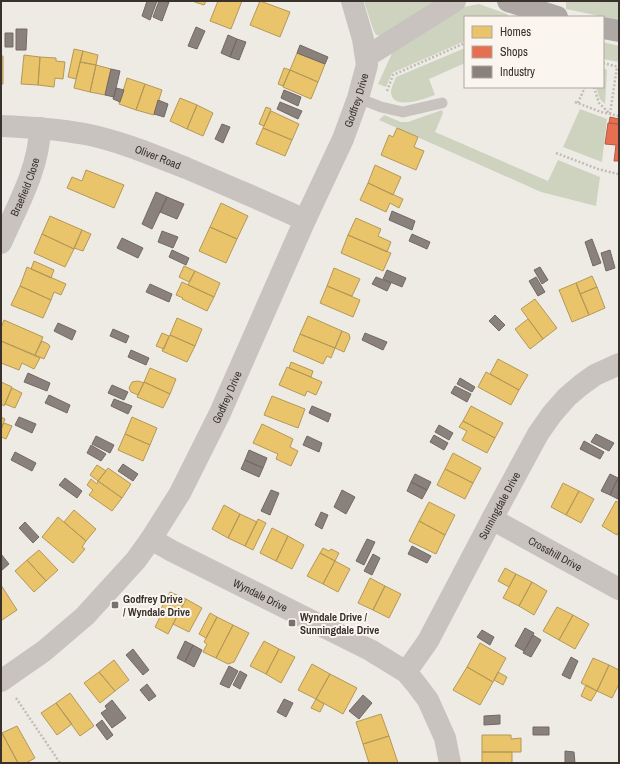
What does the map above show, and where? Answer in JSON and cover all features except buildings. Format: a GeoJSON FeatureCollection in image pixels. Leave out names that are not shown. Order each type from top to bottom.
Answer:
{"type":"FeatureCollection","features":[{"type":"Feature","properties":{"kind":"main road"},"geometry":{"type":"LineString","coordinates":[[508,1],[554,16]]}},
{"type":"Feature","properties":{"kind":"main road"},"geometry":{"type":"LineString","coordinates":[[604,28],[619,31]]}},
{"type":"Feature","properties":{"kind":"street","name":"Godfrey Drive"},"geometry":{"type":"LineString","coordinates":[[2,680],[44,651],[85,616],[136,560],[152,538],[180,493],[220,413],[305,220],[343,139],[358,98],[367,65],[363,39],[352,1]]}},
{"type":"Feature","properties":{"kind":"street","name":"Godfrey Drive"},"geometry":{"type":"LineString","coordinates":[[366,57],[455,1]]}},
{"type":"Feature","properties":{"kind":"street","name":"Oliver Road"},"geometry":{"type":"LineString","coordinates":[[1,126],[40,128],[86,134],[147,152],[305,220]]}},
{"type":"Feature","properties":{"kind":"street","name":"Braefield Close"},"geometry":{"type":"LineString","coordinates":[[1,243],[33,170],[39,147],[40,128]]}},
{"type":"Feature","properties":{"kind":"street","name":"Sunningdale Drive"},"geometry":{"type":"LineString","coordinates":[[406,672],[428,641],[538,434],[566,397],[595,375],[619,364]]}},
{"type":"Feature","properties":{"kind":"street","name":"Crosshill Drive"},"geometry":{"type":"LineString","coordinates":[[492,519],[619,589]]}},
{"type":"Feature","properties":{"kind":"street","name":"Wyndale Drive"},"geometry":{"type":"LineString","coordinates":[[152,538],[172,551],[370,650],[406,672],[428,700],[445,738],[450,763]]}},
{"type":"Feature","properties":{"kind":"lane"},"geometry":{"type":"LineString","coordinates":[[358,98],[381,107],[403,112],[442,103]]}},
{"type":"Feature","properties":{"kind":"path"},"geometry":{"type":"LineString","coordinates":[[381,107],[393,75],[464,43]]}},
{"type":"Feature","properties":{"kind":"path"},"geometry":{"type":"LineString","coordinates":[[604,63],[618,67],[610,114]]}},
{"type":"Feature","properties":{"kind":"path"},"geometry":{"type":"LineString","coordinates":[[578,103],[585,88]]}},
{"type":"Feature","properties":{"kind":"path"},"geometry":{"type":"LineString","coordinates":[[594,88],[599,103],[610,114]]}},
{"type":"Feature","properties":{"kind":"path"},"geometry":{"type":"LineString","coordinates":[[575,102],[619,116]]}},
{"type":"Feature","properties":{"kind":"path"},"geometry":{"type":"LineString","coordinates":[[556,153],[598,169],[618,174]]}},
{"type":"Feature","properties":{"kind":"path"},"geometry":{"type":"LineString","coordinates":[[2,680],[60,763]]}},
{"type":"Feature","properties":{"kind":"green space"},"geometry":{"type":"Polygon","coordinates":[[[364,1],[439,1],[381,36],[376,35],[373,29],[364,1]]]}},
{"type":"Feature","properties":{"kind":"green space"},"geometry":{"type":"Polygon","coordinates":[[[566,1],[619,1],[619,20],[604,16],[566,9],[566,1]]]}},
{"type":"Feature","properties":{"kind":"green space"},"geometry":{"type":"Polygon","coordinates":[[[479,4],[507,14],[508,16],[464,16],[464,41],[392,73],[386,87],[378,84],[393,51],[464,7],[479,4]]]}},
{"type":"Feature","properties":{"kind":"green space"},"geometry":{"type":"Polygon","coordinates":[[[604,42],[619,46],[619,62],[604,59],[604,42]]]}},
{"type":"Feature","properties":{"kind":"green space"},"geometry":{"type":"Polygon","coordinates":[[[464,48],[464,63],[429,79],[435,95],[417,101],[403,103],[397,101],[393,98],[391,92],[396,77],[464,48]]]}},
{"type":"Feature","properties":{"kind":"green space"},"geometry":{"type":"Polygon","coordinates":[[[604,68],[607,70],[605,104],[600,99],[596,88],[604,88],[604,68]]]}},
{"type":"Feature","properties":{"kind":"green space"},"geometry":{"type":"Polygon","coordinates":[[[580,109],[607,119],[602,162],[563,147],[580,109]]]}},
{"type":"Feature","properties":{"kind":"green space"},"geometry":{"type":"Polygon","coordinates":[[[442,110],[443,113],[435,132],[548,181],[558,160],[600,177],[596,206],[541,192],[379,120],[384,115],[401,122],[408,122],[442,110]]]}},
{"type":"Feature","properties":{"kind":"place","name":"Godfrey Drive / Wyndale Drive"},"geometry":{"type":"Point","coordinates":[115,605]}},
{"type":"Feature","properties":{"kind":"place","name":"Wyndale Drive / Sunningdale Drive"},"geometry":{"type":"Point","coordinates":[292,623]}}]}
